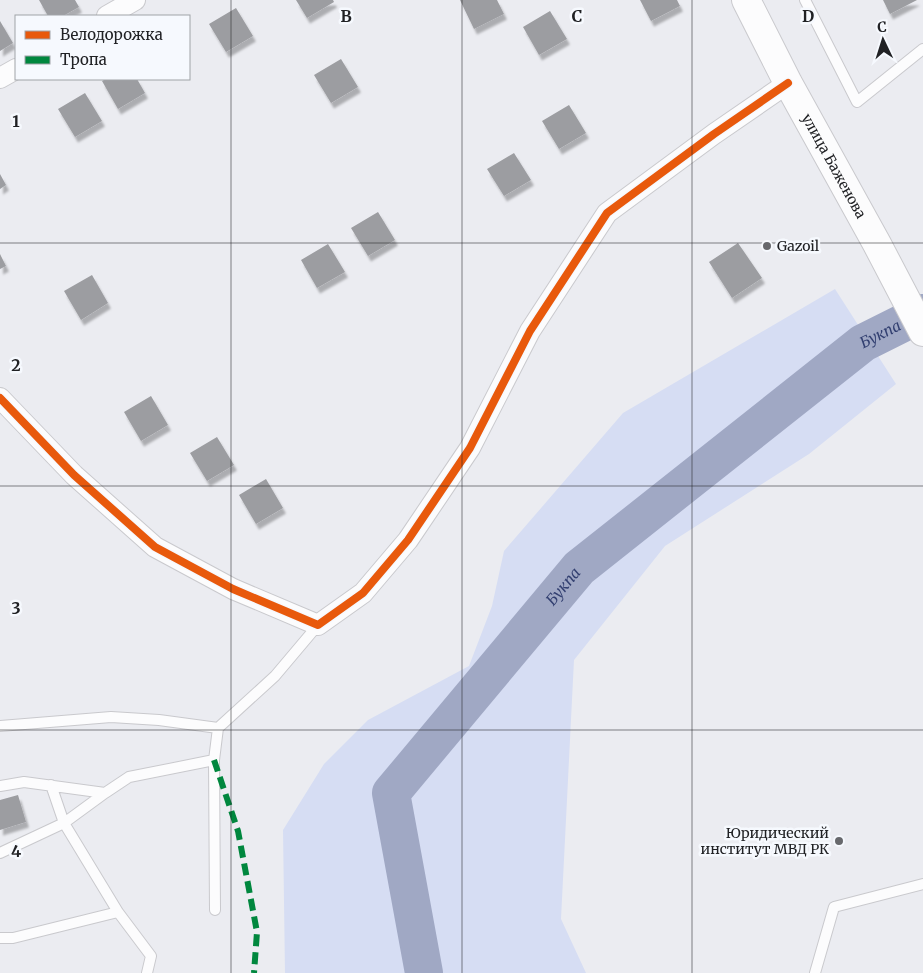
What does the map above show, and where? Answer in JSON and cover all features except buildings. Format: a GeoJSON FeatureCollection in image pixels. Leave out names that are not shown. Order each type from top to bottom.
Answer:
{"type":"FeatureCollection","features":[{"type":"Feature","properties":{"kind":"main road","name":"улица Баженова"},"geometry":{"type":"LineString","coordinates":[[746,0],[788,83],[877,244],[923,332]]}},
{"type":"Feature","properties":{"kind":"street"},"geometry":{"type":"LineString","coordinates":[[109,15],[136,0]]}},
{"type":"Feature","properties":{"kind":"street"},"geometry":{"type":"LineString","coordinates":[[0,78],[15,70]]}},
{"type":"Feature","properties":{"kind":"street"},"geometry":{"type":"LineString","coordinates":[[0,398],[74,475],[155,547],[232,588],[318,625],[364,593],[408,540],[470,448],[530,331],[607,213],[714,134],[788,83]]}},
{"type":"Feature","properties":{"kind":"lane"},"geometry":{"type":"LineString","coordinates":[[805,0],[857,102],[923,49]]}},
{"type":"Feature","properties":{"kind":"lane"},"geometry":{"type":"LineString","coordinates":[[215,910],[214,760],[218,728],[275,676],[318,625]]}},
{"type":"Feature","properties":{"kind":"lane"},"geometry":{"type":"LineString","coordinates":[[0,726],[111,717],[158,720],[218,728]]}},
{"type":"Feature","properties":{"kind":"lane"},"geometry":{"type":"LineString","coordinates":[[0,853],[64,823],[105,792],[129,777],[214,760]]}},
{"type":"Feature","properties":{"kind":"lane"},"geometry":{"type":"LineString","coordinates":[[0,786],[24,782],[105,792]]}},
{"type":"Feature","properties":{"kind":"lane"},"geometry":{"type":"LineString","coordinates":[[51,785],[64,823],[118,912],[150,956],[147,973]]}},
{"type":"Feature","properties":{"kind":"lane"},"geometry":{"type":"LineString","coordinates":[[815,973],[834,907],[923,884]]}},
{"type":"Feature","properties":{"kind":"lane"},"geometry":{"type":"LineString","coordinates":[[0,938],[13,938],[118,912]]}},
{"type":"Feature","properties":{"kind":"shaded area"},"geometry":{"type":"Polygon","coordinates":[[[835,289],[896,384],[809,454],[665,546],[574,660],[561,919],[586,973],[285,973],[283,830],[324,764],[368,720],[469,666],[492,606],[504,551],[623,413],[835,289]]]}},
{"type":"Feature","properties":{"kind":"waterway","name":"Букпа"},"geometry":{"type":"LineString","coordinates":[[424,973],[391,793],[579,568],[863,343],[923,313]]}},
{"type":"Feature","properties":{"kind":"marked path"},"geometry":{"type":"LineString","coordinates":[[214,760],[238,831],[257,932],[254,973]]}},
{"type":"Feature","properties":{"kind":"cycle path"},"geometry":{"type":"LineString","coordinates":[[0,398],[74,475],[155,547],[233,589],[318,625],[363,593],[408,540],[470,448],[530,331],[607,213],[714,134],[788,83]]}},
{"type":"Feature","properties":{"kind":"place","name":"Gazoil"},"geometry":{"type":"Point","coordinates":[767,246]}},
{"type":"Feature","properties":{"kind":"place","name":"Юридический институт МВД РК"},"geometry":{"type":"Point","coordinates":[839,841]}}]}
